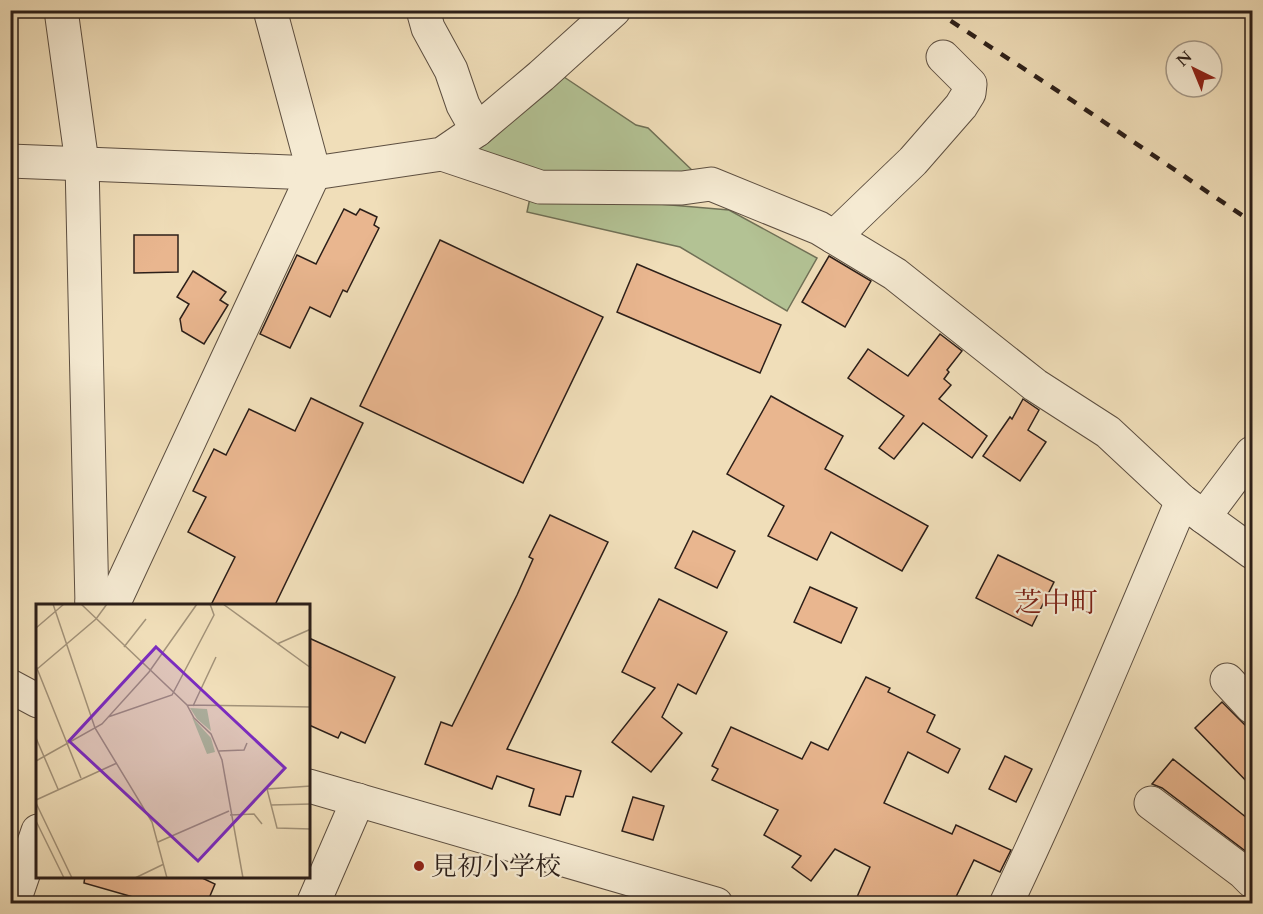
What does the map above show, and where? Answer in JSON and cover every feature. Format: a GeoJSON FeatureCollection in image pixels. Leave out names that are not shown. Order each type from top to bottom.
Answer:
{"type":"FeatureCollection","features":[{"type":"Feature","properties":{"kind":"street"},"geometry":{"type":"LineString","coordinates":[[61,10],[82,163],[92,603],[117,596],[314,173],[270,10]]}},
{"type":"Feature","properties":{"kind":"street"},"geometry":{"type":"LineString","coordinates":[[423,10],[428,28],[451,70],[463,105],[477,130]]}},
{"type":"Feature","properties":{"kind":"street"},"geometry":{"type":"LineString","coordinates":[[10,161],[314,173],[442,154],[477,130],[614,10]]}},
{"type":"Feature","properties":{"kind":"street"},"geometry":{"type":"LineString","coordinates":[[834,237],[913,160],[965,100],[970,84],[943,57]]}},
{"type":"Feature","properties":{"kind":"street"},"geometry":{"type":"LineString","coordinates":[[442,154],[540,187],[682,188],[711,184],[819,228],[895,274],[1035,385],[1108,432],[1193,509],[1252,552]]}},
{"type":"Feature","properties":{"kind":"street"},"geometry":{"type":"LineString","coordinates":[[1006,903],[1108,675],[1193,509],[1252,453]]}},
{"type":"Feature","properties":{"kind":"street"},"geometry":{"type":"LineString","coordinates":[[1227,680],[1252,707]]}},
{"type":"Feature","properties":{"kind":"street"},"geometry":{"type":"LineString","coordinates":[[10,686],[36,700]]}},
{"type":"Feature","properties":{"kind":"street"},"geometry":{"type":"LineString","coordinates":[[310,786],[716,903]]}},
{"type":"Feature","properties":{"kind":"street"},"geometry":{"type":"LineString","coordinates":[[313,903],[358,800]]}},
{"type":"Feature","properties":{"kind":"street"},"geometry":{"type":"LineString","coordinates":[[1151,803],[1252,881]]}},
{"type":"Feature","properties":{"kind":"street"},"geometry":{"type":"LineString","coordinates":[[13,903],[36,837]]}},
{"type":"Feature","properties":{"kind":"green space"},"geometry":{"type":"Polygon","coordinates":[[[564,77],[636,125],[648,128],[693,171],[565,180],[475,151],[564,77]]]}},
{"type":"Feature","properties":{"kind":"green space"},"geometry":{"type":"Polygon","coordinates":[[[531,193],[729,210],[817,258],[787,311],[680,247],[527,212],[531,193]]]}},
{"type":"Feature","properties":{"kind":"building"},"geometry":{"type":"Polygon","coordinates":[[[344,209],[356,215],[360,209],[377,217],[374,225],[379,228],[347,292],[343,290],[330,317],[310,307],[290,348],[260,334],[297,255],[316,264],[344,209]]]}},
{"type":"Feature","properties":{"kind":"building"},"geometry":{"type":"Polygon","coordinates":[[[134,235],[178,235],[178,272],[134,273],[134,235]]]}},
{"type":"Feature","properties":{"kind":"building"},"geometry":{"type":"Polygon","coordinates":[[[440,240],[603,317],[523,483],[360,406],[440,240]]]}},
{"type":"Feature","properties":{"kind":"building"},"geometry":{"type":"Polygon","coordinates":[[[829,256],[871,281],[845,327],[802,302],[829,256]]]}},
{"type":"Feature","properties":{"kind":"building"},"geometry":{"type":"Polygon","coordinates":[[[637,264],[781,325],[760,373],[617,312],[637,264]]]}},
{"type":"Feature","properties":{"kind":"building"},"geometry":{"type":"Polygon","coordinates":[[[193,271],[226,292],[220,300],[228,305],[204,344],[182,331],[180,319],[189,304],[177,297],[193,271]]]}},
{"type":"Feature","properties":{"kind":"building"},"geometry":{"type":"Polygon","coordinates":[[[940,334],[962,351],[947,370],[949,372],[944,379],[951,385],[939,399],[987,436],[972,458],[923,423],[894,459],[879,448],[904,416],[848,378],[868,349],[908,376],[940,334]]]}},
{"type":"Feature","properties":{"kind":"building"},"geometry":{"type":"Polygon","coordinates":[[[771,396],[843,436],[825,469],[928,526],[902,571],[831,532],[817,560],[768,536],[784,506],[727,474],[771,396]]]}},
{"type":"Feature","properties":{"kind":"building"},"geometry":{"type":"Polygon","coordinates":[[[311,398],[363,423],[275,604],[212,604],[235,557],[188,532],[206,497],[193,491],[214,449],[226,455],[249,409],[295,431],[311,398]]]}},
{"type":"Feature","properties":{"kind":"building"},"geometry":{"type":"Polygon","coordinates":[[[1023,399],[1039,410],[1028,430],[1046,442],[1020,481],[983,456],[1010,417],[1012,419],[1023,399]]]}},
{"type":"Feature","properties":{"kind":"building"},"geometry":{"type":"Polygon","coordinates":[[[550,515],[608,542],[507,749],[581,771],[573,797],[566,796],[560,815],[529,806],[534,789],[497,776],[492,789],[425,764],[441,722],[452,726],[517,595],[533,559],[529,557],[550,515]]]}},
{"type":"Feature","properties":{"kind":"building"},"geometry":{"type":"Polygon","coordinates":[[[693,531],[735,551],[717,588],[675,568],[693,531]]]}},
{"type":"Feature","properties":{"kind":"building"},"geometry":{"type":"Polygon","coordinates":[[[998,555],[1054,582],[1032,626],[976,598],[998,555]]]}},
{"type":"Feature","properties":{"kind":"building"},"geometry":{"type":"Polygon","coordinates":[[[810,587],[857,608],[841,643],[794,622],[810,587]]]}},
{"type":"Feature","properties":{"kind":"building"},"geometry":{"type":"Polygon","coordinates":[[[659,599],[727,632],[696,694],[678,684],[662,717],[682,733],[651,772],[612,742],[655,688],[622,672],[659,599]]]}},
{"type":"Feature","properties":{"kind":"building"},"geometry":{"type":"Polygon","coordinates":[[[310,638],[395,677],[365,743],[341,732],[338,738],[310,725],[310,638]]]}},
{"type":"Feature","properties":{"kind":"building"},"geometry":{"type":"Polygon","coordinates":[[[866,677],[890,688],[888,692],[935,715],[927,732],[960,749],[948,773],[908,752],[884,803],[952,834],[956,825],[1011,850],[1000,872],[974,860],[953,903],[873,903],[857,897],[870,867],[835,849],[811,881],[792,867],[801,856],[764,835],[778,810],[712,780],[718,769],[712,766],[731,727],[802,759],[811,742],[828,750],[866,677]]]}},
{"type":"Feature","properties":{"kind":"building"},"geometry":{"type":"Polygon","coordinates":[[[1222,702],[1252,732],[1252,787],[1195,728],[1222,702]]]}},
{"type":"Feature","properties":{"kind":"building"},"geometry":{"type":"Polygon","coordinates":[[[1005,756],[1032,769],[1016,802],[989,789],[1005,756]]]}},
{"type":"Feature","properties":{"kind":"building"},"geometry":{"type":"Polygon","coordinates":[[[1173,759],[1252,822],[1252,856],[1162,788],[1152,784],[1173,759]]]}},
{"type":"Feature","properties":{"kind":"building"},"geometry":{"type":"Polygon","coordinates":[[[633,797],[664,806],[653,840],[622,831],[633,797]]]}},
{"type":"Feature","properties":{"kind":"building"},"geometry":{"type":"Polygon","coordinates":[[[85,878],[202,878],[215,884],[207,903],[130,903],[133,897],[84,883],[85,878]]]}},
{"type":"Feature","properties":{"kind":"railway"},"geometry":{"type":"LineString","coordinates":[[934,10],[1252,222]]}},
{"type":"Feature","properties":{"kind":"place","name":"見初小学校"},"geometry":{"type":"Point","coordinates":[419,866]}},
{"type":"Feature","properties":{"kind":"district","name":"芝中町"},"geometry":{"type":"Point","coordinates":[1056,603]}}]}
